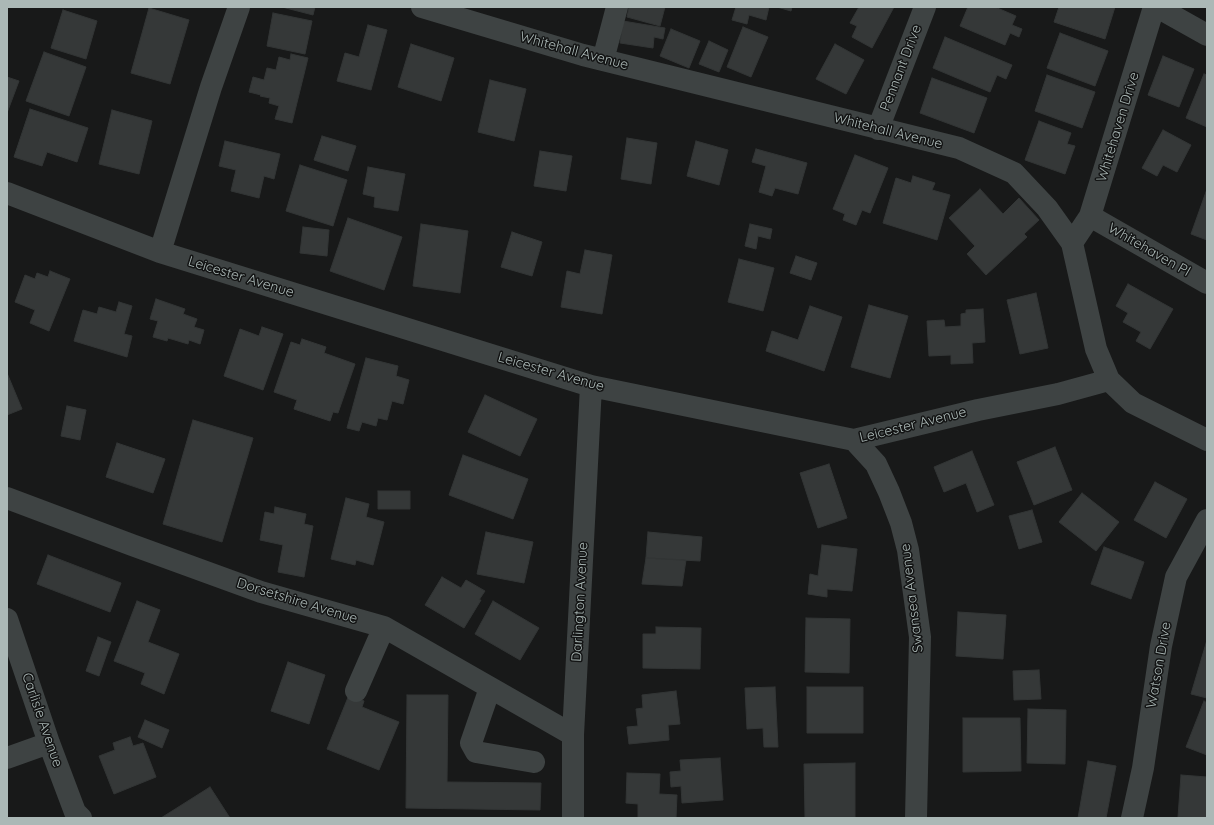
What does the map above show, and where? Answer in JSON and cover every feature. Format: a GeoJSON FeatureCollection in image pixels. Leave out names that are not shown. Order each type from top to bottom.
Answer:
{"type":"FeatureCollection","features":[{"type":"Feature","properties":{"kind":"street"},"geometry":{"type":"LineString","coordinates":[[160,252],[211,87],[239,7]]}},
{"type":"Feature","properties":{"kind":"street","name":"Whitehall Avenue"},"geometry":{"type":"LineString","coordinates":[[422,7],[603,60],[959,148],[1014,173],[1047,208],[1072,243],[1096,349],[1109,380],[1133,403],[1207,440]]}},
{"type":"Feature","properties":{"kind":"street"},"geometry":{"type":"LineString","coordinates":[[603,60],[616,7]]}},
{"type":"Feature","properties":{"kind":"street","name":"Pennant Drive"},"geometry":{"type":"LineString","coordinates":[[878,129],[925,7]]}},
{"type":"Feature","properties":{"kind":"street","name":"Whitehaven Drive"},"geometry":{"type":"LineString","coordinates":[[1072,243],[1090,216],[1154,7]]}},
{"type":"Feature","properties":{"kind":"street"},"geometry":{"type":"LineString","coordinates":[[1157,7],[1207,35]]}},
{"type":"Feature","properties":{"kind":"street","name":"Leicester Avenue"},"geometry":{"type":"LineString","coordinates":[[7,193],[160,252],[591,386],[854,440],[978,410],[1058,394],[1109,380]]}},
{"type":"Feature","properties":{"kind":"street","name":"Whitehaven Pl"},"geometry":{"type":"LineString","coordinates":[[1090,216],[1207,283]]}},
{"type":"Feature","properties":{"kind":"street","name":"Darlington Avenue"},"geometry":{"type":"LineString","coordinates":[[573,818],[574,734],[591,386]]}},
{"type":"Feature","properties":{"kind":"street","name":"Swansea Avenue"},"geometry":{"type":"LineString","coordinates":[[854,440],[876,464],[901,523],[908,550],[920,637],[916,818]]}},
{"type":"Feature","properties":{"kind":"street","name":"Dorsetshire Avenue"},"geometry":{"type":"LineString","coordinates":[[7,498],[132,546],[261,592],[384,627],[574,734]]}},
{"type":"Feature","properties":{"kind":"street","name":"Watson Drive"},"geometry":{"type":"LineString","coordinates":[[1132,818],[1143,768],[1161,646],[1176,577],[1207,520]]}},
{"type":"Feature","properties":{"kind":"street","name":"Carlisle Avenue"},"geometry":{"type":"LineString","coordinates":[[7,619],[49,743],[75,812],[81,818]]}},
{"type":"Feature","properties":{"kind":"street"},"geometry":{"type":"LineString","coordinates":[[356,691],[384,627]]}},
{"type":"Feature","properties":{"kind":"street"},"geometry":{"type":"LineString","coordinates":[[490,688],[470,744],[476,752],[534,762]]}},
{"type":"Feature","properties":{"kind":"street"},"geometry":{"type":"LineString","coordinates":[[7,758],[49,743]]}},
{"type":"Feature","properties":{"kind":"building"},"geometry":{"type":"Polygon","coordinates":[[[282,7],[315,7],[313,15],[282,7]]]}},
{"type":"Feature","properties":{"kind":"building"},"geometry":{"type":"Polygon","coordinates":[[[629,7],[665,7],[660,26],[627,17],[629,7]]]}},
{"type":"Feature","properties":{"kind":"building"},"geometry":{"type":"Polygon","coordinates":[[[736,7],[769,7],[766,20],[749,15],[747,24],[732,20],[736,7]]]}},
{"type":"Feature","properties":{"kind":"building"},"geometry":{"type":"Polygon","coordinates":[[[777,7],[792,7],[791,11],[777,7]]]}},
{"type":"Feature","properties":{"kind":"building"},"geometry":{"type":"Polygon","coordinates":[[[859,7],[894,7],[872,48],[852,37],[857,26],[850,23],[859,7]]]}},
{"type":"Feature","properties":{"kind":"building"},"geometry":{"type":"Polygon","coordinates":[[[968,7],[995,7],[1016,16],[1012,25],[1022,29],[1019,37],[1010,33],[1005,45],[960,26],[968,7]]]}},
{"type":"Feature","properties":{"kind":"building"},"geometry":{"type":"Polygon","coordinates":[[[1059,7],[1115,7],[1105,39],[1054,22],[1059,7]]]}},
{"type":"Feature","properties":{"kind":"building"},"geometry":{"type":"Polygon","coordinates":[[[149,8],[189,20],[170,84],[131,73],[149,8]]]}},
{"type":"Feature","properties":{"kind":"building"},"geometry":{"type":"Polygon","coordinates":[[[63,10],[97,21],[86,59],[51,48],[63,10]]]}},
{"type":"Feature","properties":{"kind":"building"},"geometry":{"type":"Polygon","coordinates":[[[273,13],[312,21],[305,54],[267,46],[273,13]]]}},
{"type":"Feature","properties":{"kind":"building"},"geometry":{"type":"Polygon","coordinates":[[[623,21],[665,28],[663,39],[654,37],[653,48],[620,43],[623,21]]]}},
{"type":"Feature","properties":{"kind":"building"},"geometry":{"type":"Polygon","coordinates":[[[368,25],[387,30],[371,90],[337,81],[345,53],[359,57],[368,25]]]}},
{"type":"Feature","properties":{"kind":"building"},"geometry":{"type":"Polygon","coordinates":[[[743,27],[768,37],[751,77],[727,67],[743,27]]]}},
{"type":"Feature","properties":{"kind":"building"},"geometry":{"type":"Polygon","coordinates":[[[671,29],[700,41],[689,68],[660,56],[671,29]]]}},
{"type":"Feature","properties":{"kind":"building"},"geometry":{"type":"Polygon","coordinates":[[[1060,33],[1108,51],[1095,86],[1047,68],[1060,33]]]}},
{"type":"Feature","properties":{"kind":"building"},"geometry":{"type":"Polygon","coordinates":[[[945,37],[1012,65],[1006,79],[997,75],[990,92],[933,68],[945,37]]]}},
{"type":"Feature","properties":{"kind":"building"},"geometry":{"type":"Polygon","coordinates":[[[709,41],[728,50],[719,72],[699,64],[709,41]]]}},
{"type":"Feature","properties":{"kind":"building"},"geometry":{"type":"Polygon","coordinates":[[[411,44],[454,58],[441,101],[398,87],[411,44]]]}},
{"type":"Feature","properties":{"kind":"building"},"geometry":{"type":"Polygon","coordinates":[[[835,44],[864,60],[846,94],[816,79],[835,44]]]}},
{"type":"Feature","properties":{"kind":"building"},"geometry":{"type":"Polygon","coordinates":[[[44,52],[86,67],[69,116],[26,101],[44,52]]]}},
{"type":"Feature","properties":{"kind":"building"},"geometry":{"type":"Polygon","coordinates":[[[291,54],[308,58],[292,123],[275,119],[279,106],[269,103],[270,98],[249,92],[253,77],[264,80],[267,68],[276,70],[279,57],[290,60],[291,54]]]}},
{"type":"Feature","properties":{"kind":"building"},"geometry":{"type":"Polygon","coordinates":[[[1163,56],[1194,69],[1179,107],[1148,95],[1163,56]]]}},
{"type":"Feature","properties":{"kind":"building"},"geometry":{"type":"Polygon","coordinates":[[[1204,74],[1207,75],[1207,127],[1186,118],[1204,74]]]}},
{"type":"Feature","properties":{"kind":"building"},"geometry":{"type":"Polygon","coordinates":[[[1047,75],[1095,92],[1082,128],[1035,111],[1047,75]]]}},
{"type":"Feature","properties":{"kind":"building"},"geometry":{"type":"Polygon","coordinates":[[[7,77],[19,81],[7,113],[7,77]]]}},
{"type":"Feature","properties":{"kind":"building"},"geometry":{"type":"Polygon","coordinates":[[[932,78],[987,98],[974,133],[920,113],[932,78]]]}},
{"type":"Feature","properties":{"kind":"building"},"geometry":{"type":"Polygon","coordinates":[[[490,80],[526,89],[514,141],[478,132],[490,80]]]}},
{"type":"Feature","properties":{"kind":"building"},"geometry":{"type":"Polygon","coordinates":[[[30,109],[88,128],[77,162],[47,152],[42,166],[14,157],[30,109]]]}},
{"type":"Feature","properties":{"kind":"building"},"geometry":{"type":"Polygon","coordinates":[[[112,110],[152,121],[139,174],[99,164],[112,110]]]}},
{"type":"Feature","properties":{"kind":"building"},"geometry":{"type":"Polygon","coordinates":[[[1039,121],[1071,133],[1067,144],[1075,146],[1065,174],[1025,160],[1039,121]]]}},
{"type":"Feature","properties":{"kind":"building"},"geometry":{"type":"Polygon","coordinates":[[[1163,130],[1191,145],[1177,172],[1163,165],[1157,176],[1142,168],[1163,130]]]}},
{"type":"Feature","properties":{"kind":"building"},"geometry":{"type":"Polygon","coordinates":[[[322,136],[356,146],[348,171],[314,160],[322,136]]]}},
{"type":"Feature","properties":{"kind":"building"},"geometry":{"type":"Polygon","coordinates":[[[627,138],[657,143],[651,184],[621,179],[627,138]]]}},
{"type":"Feature","properties":{"kind":"building"},"geometry":{"type":"Polygon","coordinates":[[[225,141],[280,154],[274,179],[264,176],[259,198],[231,191],[236,170],[219,166],[225,141]]]}},
{"type":"Feature","properties":{"kind":"building"},"geometry":{"type":"Polygon","coordinates":[[[696,141],[728,150],[719,185],[687,176],[696,141]]]}},
{"type":"Feature","properties":{"kind":"building"},"geometry":{"type":"Polygon","coordinates":[[[756,149],[807,163],[798,194],[775,188],[772,196],[759,192],[766,166],[752,162],[756,149]]]}},
{"type":"Feature","properties":{"kind":"building"},"geometry":{"type":"Polygon","coordinates":[[[540,151],[572,156],[566,191],[534,186],[540,151]]]}},
{"type":"Feature","properties":{"kind":"building"},"geometry":{"type":"Polygon","coordinates":[[[855,155],[888,168],[870,213],[862,210],[856,225],[843,220],[845,214],[833,209],[855,155]]]}},
{"type":"Feature","properties":{"kind":"building"},"geometry":{"type":"Polygon","coordinates":[[[300,165],[347,180],[333,226],[286,211],[300,165]]]}},
{"type":"Feature","properties":{"kind":"building"},"geometry":{"type":"Polygon","coordinates":[[[368,167],[405,174],[398,211],[374,207],[375,197],[363,194],[368,167]]]}},
{"type":"Feature","properties":{"kind":"building"},"geometry":{"type":"Polygon","coordinates":[[[913,176],[935,183],[932,190],[950,195],[937,240],[883,223],[896,178],[911,183],[913,176]]]}},
{"type":"Feature","properties":{"kind":"building"},"geometry":{"type":"Polygon","coordinates":[[[980,189],[1003,214],[1019,198],[1039,220],[1024,234],[1027,237],[986,275],[967,254],[975,246],[949,218],[980,189]]]}},
{"type":"Feature","properties":{"kind":"building"},"geometry":{"type":"Polygon","coordinates":[[[1207,189],[1207,240],[1191,234],[1207,189]]]}},
{"type":"Feature","properties":{"kind":"building"},"geometry":{"type":"Polygon","coordinates":[[[348,218],[402,237],[384,290],[330,271],[348,218]]]}},
{"type":"Feature","properties":{"kind":"building"},"geometry":{"type":"Polygon","coordinates":[[[421,224],[468,231],[460,293],[413,286],[421,224]]]}},
{"type":"Feature","properties":{"kind":"building"},"geometry":{"type":"Polygon","coordinates":[[[750,224],[772,229],[770,239],[758,236],[756,249],[745,246],[750,224]]]}},
{"type":"Feature","properties":{"kind":"building"},"geometry":{"type":"Polygon","coordinates":[[[303,227],[329,230],[327,256],[300,253],[303,227]]]}},
{"type":"Feature","properties":{"kind":"building"},"geometry":{"type":"Polygon","coordinates":[[[512,232],[542,242],[532,276],[501,267],[512,232]]]}},
{"type":"Feature","properties":{"kind":"building"},"geometry":{"type":"Polygon","coordinates":[[[585,250],[612,255],[602,314],[561,307],[567,271],[580,274],[585,250]]]}},
{"type":"Feature","properties":{"kind":"building"},"geometry":{"type":"Polygon","coordinates":[[[796,256],[817,263],[811,280],[790,273],[796,256]]]}},
{"type":"Feature","properties":{"kind":"building"},"geometry":{"type":"Polygon","coordinates":[[[739,259],[774,268],[763,311],[728,302],[739,259]]]}},
{"type":"Feature","properties":{"kind":"building"},"geometry":{"type":"Polygon","coordinates":[[[50,271],[70,279],[49,331],[30,323],[35,310],[15,302],[25,275],[35,279],[37,273],[48,277],[50,271]]]}},
{"type":"Feature","properties":{"kind":"building"},"geometry":{"type":"Polygon","coordinates":[[[1128,284],[1173,309],[1150,349],[1136,341],[1141,332],[1123,322],[1128,313],[1116,306],[1128,284]]]}},
{"type":"Feature","properties":{"kind":"building"},"geometry":{"type":"Polygon","coordinates":[[[1036,293],[1048,348],[1020,354],[1007,300],[1036,293]]]}},
{"type":"Feature","properties":{"kind":"building"},"geometry":{"type":"Polygon","coordinates":[[[156,299],[185,309],[183,314],[197,319],[194,327],[204,330],[200,344],[189,340],[188,344],[168,338],[167,341],[153,337],[158,321],[150,319],[156,299]]]}},
{"type":"Feature","properties":{"kind":"building"},"geometry":{"type":"Polygon","coordinates":[[[119,302],[132,306],[124,334],[132,336],[127,357],[74,341],[83,310],[97,314],[99,307],[116,312],[119,302]]]}},
{"type":"Feature","properties":{"kind":"building"},"geometry":{"type":"Polygon","coordinates":[[[869,305],[908,316],[890,378],[851,367],[869,305]]]}},
{"type":"Feature","properties":{"kind":"building"},"geometry":{"type":"Polygon","coordinates":[[[810,306],[842,317],[824,371],[766,351],[772,331],[798,340],[810,306]]]}},
{"type":"Feature","properties":{"kind":"building"},"geometry":{"type":"Polygon","coordinates":[[[983,309],[985,342],[972,343],[973,363],[951,364],[951,355],[929,356],[927,321],[944,320],[945,327],[961,326],[961,314],[966,313],[966,310],[983,309]]]}},
{"type":"Feature","properties":{"kind":"building"},"geometry":{"type":"Polygon","coordinates":[[[262,327],[283,334],[263,390],[224,376],[240,329],[259,336],[262,327]]]}},
{"type":"Feature","properties":{"kind":"building"},"geometry":{"type":"Polygon","coordinates":[[[302,339],[326,347],[324,353],[355,364],[338,413],[333,412],[330,421],[294,409],[297,400],[274,392],[291,342],[300,345],[302,339]]]}},
{"type":"Feature","properties":{"kind":"building"},"geometry":{"type":"Polygon","coordinates":[[[366,358],[398,366],[396,376],[409,380],[403,404],[392,401],[387,420],[378,418],[376,426],[362,422],[359,431],[347,428],[366,358]]]}},
{"type":"Feature","properties":{"kind":"building"},"geometry":{"type":"Polygon","coordinates":[[[7,373],[22,409],[7,415],[7,373]]]}},
{"type":"Feature","properties":{"kind":"building"},"geometry":{"type":"Polygon","coordinates":[[[485,395],[537,419],[520,456],[468,432],[485,395]]]}},
{"type":"Feature","properties":{"kind":"building"},"geometry":{"type":"Polygon","coordinates":[[[67,406],[86,410],[80,440],[61,436],[67,406]]]}},
{"type":"Feature","properties":{"kind":"building"},"geometry":{"type":"Polygon","coordinates":[[[193,420],[253,438],[222,542],[163,524],[193,420]]]}},
{"type":"Feature","properties":{"kind":"building"},"geometry":{"type":"Polygon","coordinates":[[[117,443],[165,459],[153,493],[106,477],[117,443]]]}},
{"type":"Feature","properties":{"kind":"building"},"geometry":{"type":"Polygon","coordinates":[[[1055,447],[1072,490],[1034,505],[1017,462],[1055,447]]]}},
{"type":"Feature","properties":{"kind":"building"},"geometry":{"type":"Polygon","coordinates":[[[972,451],[994,505],[977,512],[966,483],[944,492],[934,467],[972,451]]]}},
{"type":"Feature","properties":{"kind":"building"},"geometry":{"type":"Polygon","coordinates":[[[463,455],[528,479],[513,519],[449,495],[463,455]]]}},
{"type":"Feature","properties":{"kind":"building"},"geometry":{"type":"Polygon","coordinates":[[[829,464],[847,518],[818,528],[800,473],[829,464]]]}},
{"type":"Feature","properties":{"kind":"building"},"geometry":{"type":"Polygon","coordinates":[[[1155,482],[1187,499],[1166,538],[1134,520],[1155,482]]]}},
{"type":"Feature","properties":{"kind":"building"},"geometry":{"type":"Polygon","coordinates":[[[378,491],[410,491],[410,509],[378,509],[378,491]]]}},
{"type":"Feature","properties":{"kind":"building"},"geometry":{"type":"Polygon","coordinates":[[[1082,493],[1119,522],[1096,551],[1059,522],[1082,493]]]}},
{"type":"Feature","properties":{"kind":"building"},"geometry":{"type":"Polygon","coordinates":[[[346,498],[369,504],[366,517],[384,522],[373,565],[356,560],[355,565],[331,559],[346,498]]]}},
{"type":"Feature","properties":{"kind":"building"},"geometry":{"type":"Polygon","coordinates":[[[275,507],[306,514],[304,524],[313,526],[304,577],[278,572],[283,545],[260,540],[265,512],[274,514],[275,507]]]}},
{"type":"Feature","properties":{"kind":"building"},"geometry":{"type":"Polygon","coordinates":[[[1032,510],[1042,542],[1019,549],[1009,516],[1032,510]]]}},
{"type":"Feature","properties":{"kind":"building"},"geometry":{"type":"Polygon","coordinates":[[[486,532],[533,542],[524,583],[477,574],[486,532]]]}},
{"type":"Feature","properties":{"kind":"building"},"geometry":{"type":"Polygon","coordinates":[[[648,532],[702,537],[700,561],[646,558],[648,532]]]}},
{"type":"Feature","properties":{"kind":"building"},"geometry":{"type":"Polygon","coordinates":[[[822,545],[857,549],[852,591],[827,589],[827,597],[808,594],[810,574],[818,576],[822,545]]]}},
{"type":"Feature","properties":{"kind":"building"},"geometry":{"type":"Polygon","coordinates":[[[1104,547],[1144,562],[1131,599],[1091,584],[1104,547]]]}},
{"type":"Feature","properties":{"kind":"building"},"geometry":{"type":"Polygon","coordinates":[[[48,555],[121,583],[110,612],[37,584],[48,555]]]}},
{"type":"Feature","properties":{"kind":"building"},"geometry":{"type":"Polygon","coordinates":[[[646,558],[686,560],[682,586],[642,584],[646,558]]]}},
{"type":"Feature","properties":{"kind":"building"},"geometry":{"type":"Polygon","coordinates":[[[442,577],[461,588],[466,580],[485,591],[464,628],[425,605],[442,577]]]}},
{"type":"Feature","properties":{"kind":"building"},"geometry":{"type":"Polygon","coordinates":[[[137,601],[160,610],[148,642],[179,654],[164,694],[141,684],[145,673],[114,661],[137,601]]]}},
{"type":"Feature","properties":{"kind":"building"},"geometry":{"type":"Polygon","coordinates":[[[493,601],[539,628],[520,660],[475,634],[493,601]]]}},
{"type":"Feature","properties":{"kind":"building"},"geometry":{"type":"Polygon","coordinates":[[[958,612],[1006,615],[1003,659],[956,656],[958,612]]]}},
{"type":"Feature","properties":{"kind":"building"},"geometry":{"type":"Polygon","coordinates":[[[806,618],[850,619],[849,673],[805,672],[806,618]]]}},
{"type":"Feature","properties":{"kind":"building"},"geometry":{"type":"Polygon","coordinates":[[[656,627],[701,628],[700,669],[643,668],[643,634],[656,634],[656,627]]]}},
{"type":"Feature","properties":{"kind":"building"},"geometry":{"type":"Polygon","coordinates":[[[98,637],[111,642],[99,676],[86,671],[98,637]]]}},
{"type":"Feature","properties":{"kind":"building"},"geometry":{"type":"Polygon","coordinates":[[[1207,640],[1207,698],[1191,694],[1207,640]]]}},
{"type":"Feature","properties":{"kind":"building"},"geometry":{"type":"Polygon","coordinates":[[[288,662],[325,675],[309,724],[271,711],[288,662]]]}},
{"type":"Feature","properties":{"kind":"building"},"geometry":{"type":"Polygon","coordinates":[[[1039,670],[1041,699],[1014,700],[1013,671],[1039,670]]]}},
{"type":"Feature","properties":{"kind":"building"},"geometry":{"type":"Polygon","coordinates":[[[775,687],[778,747],[764,747],[763,728],[747,729],[745,688],[775,687]]]}},
{"type":"Feature","properties":{"kind":"building"},"geometry":{"type":"Polygon","coordinates":[[[807,687],[863,687],[863,733],[807,733],[807,687]]]}},
{"type":"Feature","properties":{"kind":"building"},"geometry":{"type":"Polygon","coordinates":[[[676,691],[680,724],[668,725],[669,740],[629,744],[627,727],[638,726],[636,709],[643,708],[642,695],[676,691]]]}},
{"type":"Feature","properties":{"kind":"building"},"geometry":{"type":"Polygon","coordinates":[[[349,695],[364,701],[362,707],[399,722],[379,770],[327,749],[349,695]]]}},
{"type":"Feature","properties":{"kind":"building"},"geometry":{"type":"Polygon","coordinates":[[[407,695],[448,695],[447,782],[541,783],[540,810],[406,808],[407,695]]]}},
{"type":"Feature","properties":{"kind":"building"},"geometry":{"type":"Polygon","coordinates":[[[1204,701],[1207,703],[1207,755],[1186,747],[1204,701]]]}},
{"type":"Feature","properties":{"kind":"building"},"geometry":{"type":"Polygon","coordinates":[[[1028,709],[1066,710],[1065,764],[1027,763],[1028,709]]]}},
{"type":"Feature","properties":{"kind":"building"},"geometry":{"type":"Polygon","coordinates":[[[963,718],[1020,718],[1021,771],[963,772],[963,718]]]}},
{"type":"Feature","properties":{"kind":"building"},"geometry":{"type":"Polygon","coordinates":[[[145,720],[169,730],[162,748],[138,737],[145,720]]]}},
{"type":"Feature","properties":{"kind":"building"},"geometry":{"type":"Polygon","coordinates":[[[130,737],[133,746],[143,743],[156,777],[114,794],[99,756],[115,750],[113,743],[130,737]]]}},
{"type":"Feature","properties":{"kind":"building"},"geometry":{"type":"Polygon","coordinates":[[[720,758],[723,800],[682,803],[681,786],[671,787],[670,772],[681,771],[680,760],[720,758]]]}},
{"type":"Feature","properties":{"kind":"building"},"geometry":{"type":"Polygon","coordinates":[[[1088,761],[1116,766],[1106,818],[1078,818],[1088,761]]]}},
{"type":"Feature","properties":{"kind":"building"},"geometry":{"type":"Polygon","coordinates":[[[855,763],[855,817],[805,817],[804,764],[855,763]]]}},
{"type":"Feature","properties":{"kind":"building"},"geometry":{"type":"Polygon","coordinates":[[[627,773],[660,774],[659,794],[677,795],[676,818],[638,818],[638,804],[626,803],[627,773]]]}},
{"type":"Feature","properties":{"kind":"building"},"geometry":{"type":"Polygon","coordinates":[[[1181,775],[1207,777],[1207,818],[1178,817],[1181,775]]]}},
{"type":"Feature","properties":{"kind":"building"},"geometry":{"type":"Polygon","coordinates":[[[210,787],[230,818],[161,818],[210,787]]]}}]}
